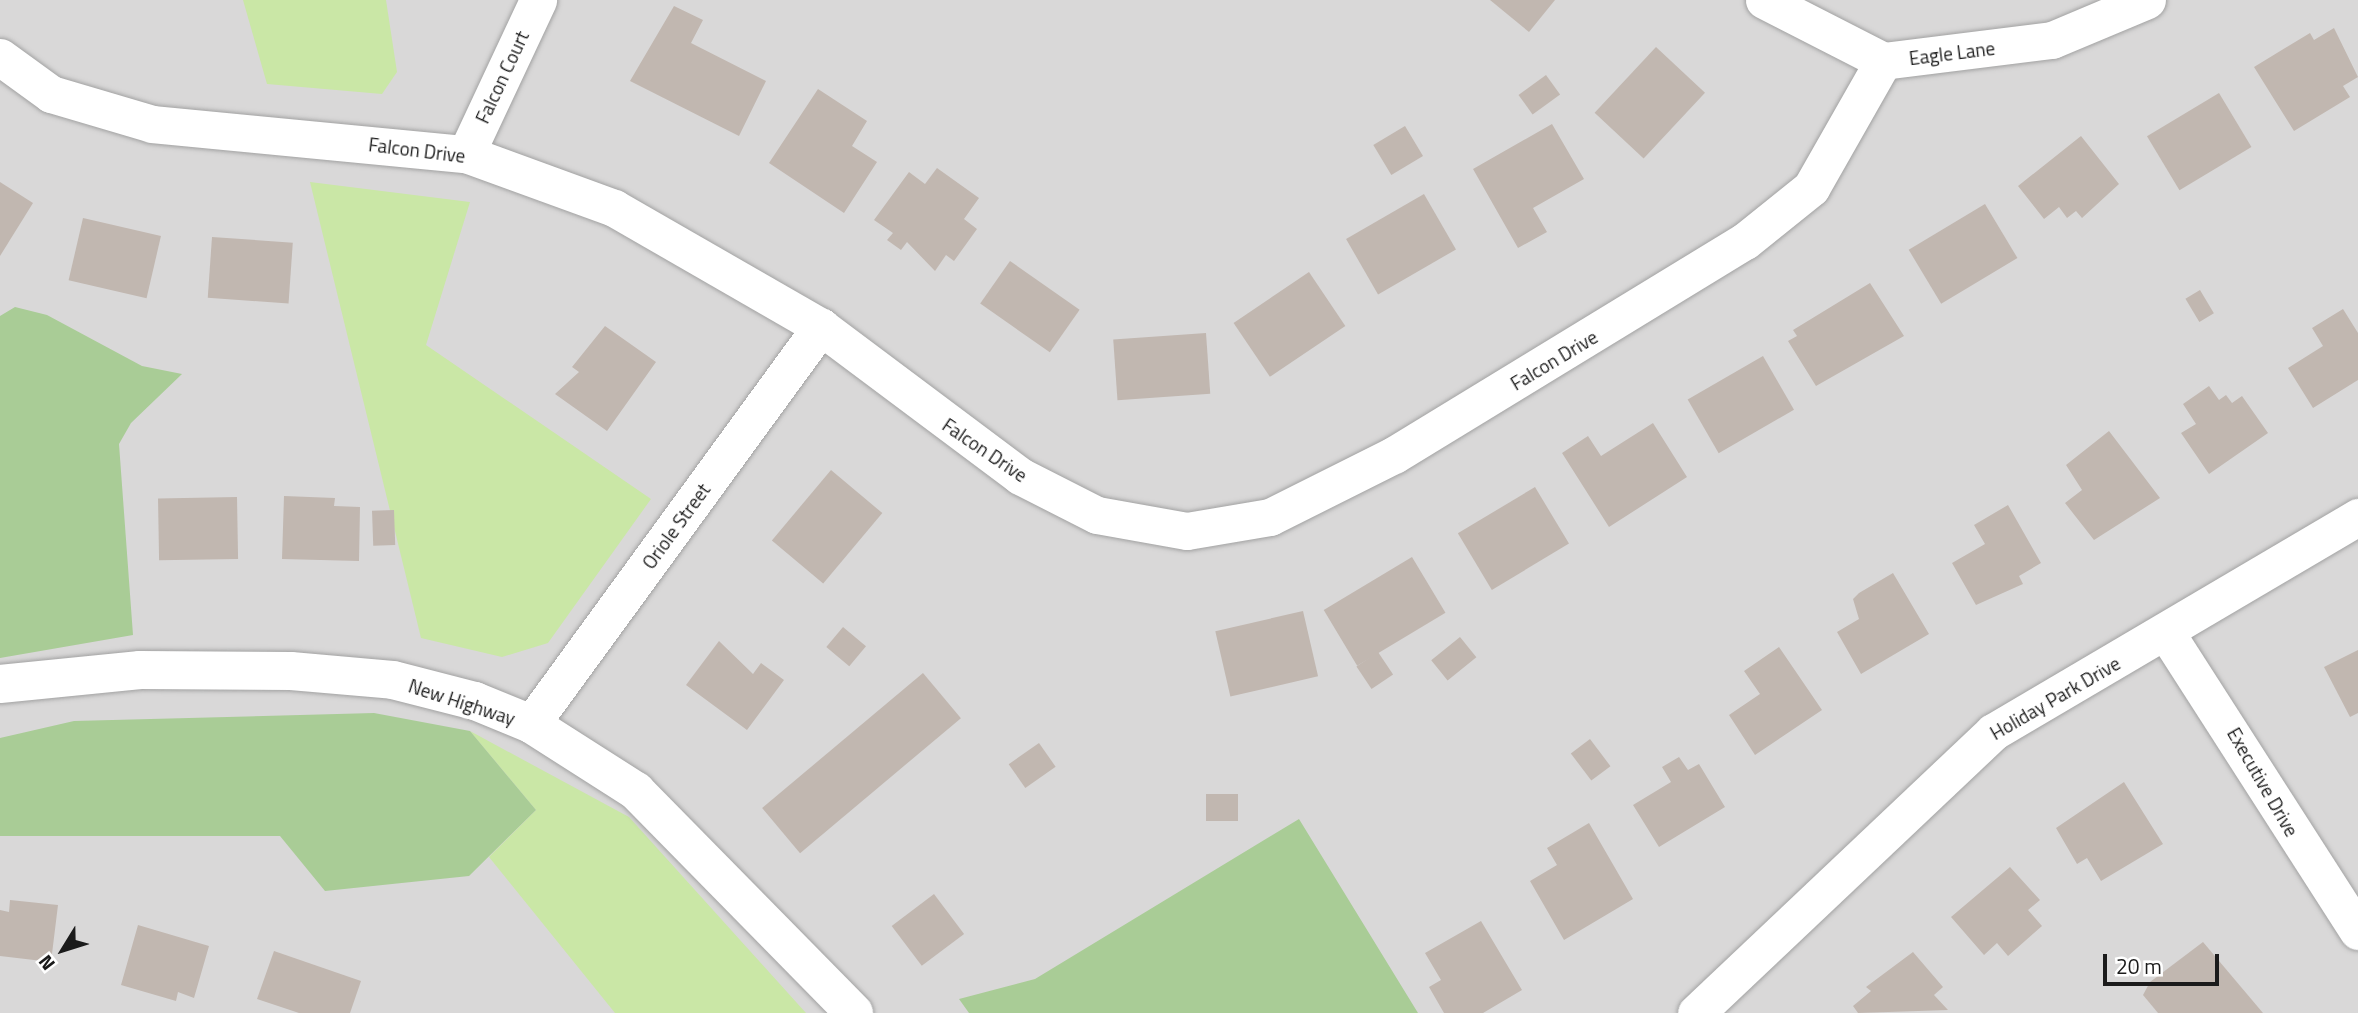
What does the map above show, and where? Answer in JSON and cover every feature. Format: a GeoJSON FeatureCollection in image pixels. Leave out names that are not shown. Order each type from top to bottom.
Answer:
{"type":"FeatureCollection","features":[{"type":"Feature","properties":{"kind":"street","name":"Falcon Court"},"geometry":{"type":"LineString","coordinates":[[466,153],[538,0]]}},
{"type":"Feature","properties":{"kind":"street","name":"Eagle Lane"},"geometry":{"type":"LineString","coordinates":[[1763,0],[1883,61],[2052,40],[2147,0]]}},
{"type":"Feature","properties":{"kind":"street","name":"Falcon Drive"},"geometry":{"type":"LineString","coordinates":[[0,57],[51,94],[152,124],[466,153],[614,208],[821,327],[1020,476],[1097,515],[1187,531],[1270,517],[1394,455],[1745,241],[1811,188],[1883,61]]}},
{"type":"Feature","properties":{"kind":"street","name":"Oriole Street"},"geometry":{"type":"LineString","coordinates":[[531,724],[821,327]]}},
{"type":"Feature","properties":{"kind":"street","name":"Holiday Park Drive"},"geometry":{"type":"LineString","coordinates":[[1696,1013],[1993,732],[2167,634],[2358,517]]}},
{"type":"Feature","properties":{"kind":"street","name":"Executive Drive"},"geometry":{"type":"LineString","coordinates":[[2167,634],[2358,930]]}},
{"type":"Feature","properties":{"kind":"street","name":"New Highway"},"geometry":{"type":"LineString","coordinates":[[0,684],[139,670],[291,671],[393,680],[531,724],[636,791],[854,1013]]}},
{"type":"Feature","properties":{"kind":"shaded area"},"geometry":{"type":"Polygon","coordinates":[[[0,0],[2358,0],[2358,1013],[0,1013],[0,0]]]}},
{"type":"Feature","properties":{"kind":"green space"},"geometry":{"type":"Polygon","coordinates":[[[243,0],[386,0],[397,72],[382,94],[267,84],[243,0]]]}},
{"type":"Feature","properties":{"kind":"green space"},"geometry":{"type":"Polygon","coordinates":[[[310,182],[470,202],[426,345],[651,499],[548,643],[502,657],[421,638],[310,182]]]}},
{"type":"Feature","properties":{"kind":"green space"},"geometry":{"type":"Polygon","coordinates":[[[15,307],[47,315],[142,366],[182,374],[131,423],[119,444],[133,635],[0,658],[0,316],[15,307]]]}},
{"type":"Feature","properties":{"kind":"green space"},"geometry":{"type":"Polygon","coordinates":[[[374,713],[470,731],[536,810],[469,876],[325,891],[280,836],[0,836],[0,738],[74,721],[374,713]]]}},
{"type":"Feature","properties":{"kind":"green space"},"geometry":{"type":"Polygon","coordinates":[[[470,731],[629,817],[806,1013],[615,1013],[489,857],[536,810],[470,731]]]}},
{"type":"Feature","properties":{"kind":"green space"},"geometry":{"type":"Polygon","coordinates":[[[1299,819],[1418,1013],[969,1013],[959,999],[1035,979],[1299,819]]]}},
{"type":"Feature","properties":{"kind":"building"},"geometry":{"type":"Polygon","coordinates":[[[1490,0],[1555,0],[1529,32],[1490,0]]]}},
{"type":"Feature","properties":{"kind":"building"},"geometry":{"type":"Polygon","coordinates":[[[674,6],[703,20],[691,43],[766,81],[739,136],[630,81],[674,6]]]}},
{"type":"Feature","properties":{"kind":"building"},"geometry":{"type":"Polygon","coordinates":[[[2334,28],[2358,77],[2343,86],[2350,97],[2294,131],[2254,67],[2310,33],[2314,40],[2334,28]]]}},
{"type":"Feature","properties":{"kind":"building"},"geometry":{"type":"Polygon","coordinates":[[[1656,47],[1705,93],[1644,159],[1595,113],[1656,47]]]}},
{"type":"Feature","properties":{"kind":"building"},"geometry":{"type":"Polygon","coordinates":[[[1546,75],[1560,94],[1533,114],[1518,95],[1546,75]]]}},
{"type":"Feature","properties":{"kind":"building"},"geometry":{"type":"Polygon","coordinates":[[[818,89],[867,121],[852,146],[877,162],[844,213],[769,163],[818,89]]]}},
{"type":"Feature","properties":{"kind":"building"},"geometry":{"type":"Polygon","coordinates":[[[2219,93],[2251,147],[2179,190],[2147,136],[2219,93]]]}},
{"type":"Feature","properties":{"kind":"building"},"geometry":{"type":"Polygon","coordinates":[[[1552,124],[1584,179],[1533,208],[1547,232],[1518,248],[1473,169],[1552,124]]]}},
{"type":"Feature","properties":{"kind":"building"},"geometry":{"type":"Polygon","coordinates":[[[1405,126],[1423,156],[1391,175],[1373,145],[1405,126]]]}},
{"type":"Feature","properties":{"kind":"building"},"geometry":{"type":"Polygon","coordinates":[[[2081,136],[2119,184],[2082,218],[2076,211],[2067,218],[2059,207],[2044,219],[2018,186],[2081,136]]]}},
{"type":"Feature","properties":{"kind":"building"},"geometry":{"type":"Polygon","coordinates":[[[937,168],[979,198],[964,219],[977,229],[954,261],[946,255],[935,271],[907,242],[901,250],[887,240],[893,233],[874,220],[909,172],[925,184],[937,168]]]}},
{"type":"Feature","properties":{"kind":"building"},"geometry":{"type":"Polygon","coordinates":[[[0,182],[33,203],[0,256],[0,182]]]}},
{"type":"Feature","properties":{"kind":"building"},"geometry":{"type":"Polygon","coordinates":[[[1424,194],[1456,249],[1378,294],[1346,239],[1424,194]]]}},
{"type":"Feature","properties":{"kind":"building"},"geometry":{"type":"Polygon","coordinates":[[[1985,204],[2017,258],[1941,304],[1909,250],[1985,204]]]}},
{"type":"Feature","properties":{"kind":"building"},"geometry":{"type":"Polygon","coordinates":[[[83,218],[161,236],[147,298],[69,280],[83,218]]]}},
{"type":"Feature","properties":{"kind":"building"},"geometry":{"type":"Polygon","coordinates":[[[212,237],[293,243],[289,304],[208,298],[212,237]]]}},
{"type":"Feature","properties":{"kind":"building"},"geometry":{"type":"Polygon","coordinates":[[[1010,261],[1080,310],[1050,352],[980,304],[1010,261]]]}},
{"type":"Feature","properties":{"kind":"building"},"geometry":{"type":"Polygon","coordinates":[[[1309,272],[1345,326],[1270,377],[1234,323],[1309,272]]]}},
{"type":"Feature","properties":{"kind":"building"},"geometry":{"type":"Polygon","coordinates":[[[1870,283],[1904,336],[1816,386],[1788,341],[1797,336],[1793,330],[1870,283]]]}},
{"type":"Feature","properties":{"kind":"building"},"geometry":{"type":"Polygon","coordinates":[[[2200,290],[2214,313],[2199,322],[2185,299],[2200,290]]]}},
{"type":"Feature","properties":{"kind":"building"},"geometry":{"type":"Polygon","coordinates":[[[2343,309],[2358,333],[2358,380],[2313,408],[2288,368],[2323,346],[2312,328],[2343,309]]]}},
{"type":"Feature","properties":{"kind":"building"},"geometry":{"type":"Polygon","coordinates":[[[605,326],[656,362],[607,431],[555,394],[579,372],[572,367],[605,326]]]}},
{"type":"Feature","properties":{"kind":"building"},"geometry":{"type":"Polygon","coordinates":[[[1206,333],[1210,394],[1117,400],[1113,339],[1206,333]]]}},
{"type":"Feature","properties":{"kind":"building"},"geometry":{"type":"Polygon","coordinates":[[[1763,356],[1794,410],[1719,453],[1688,400],[1763,356]]]}},
{"type":"Feature","properties":{"kind":"building"},"geometry":{"type":"Polygon","coordinates":[[[2209,386],[2219,400],[2226,395],[2232,403],[2242,396],[2268,433],[2209,474],[2181,433],[2196,424],[2183,404],[2209,386]]]}},
{"type":"Feature","properties":{"kind":"building"},"geometry":{"type":"Polygon","coordinates":[[[1653,423],[1687,477],[1609,527],[1562,453],[1588,436],[1601,456],[1653,423]]]}},
{"type":"Feature","properties":{"kind":"building"},"geometry":{"type":"Polygon","coordinates":[[[2109,431],[2160,498],[2094,540],[2065,503],[2082,490],[2066,465],[2109,431]]]}},
{"type":"Feature","properties":{"kind":"building"},"geometry":{"type":"Polygon","coordinates":[[[831,470],[882,513],[823,584],[772,540],[831,470]]]}},
{"type":"Feature","properties":{"kind":"building"},"geometry":{"type":"Polygon","coordinates":[[[1535,487],[1569,544],[1492,590],[1458,533],[1535,487]]]}},
{"type":"Feature","properties":{"kind":"building"},"geometry":{"type":"Polygon","coordinates":[[[284,496],[335,498],[334,506],[360,507],[359,561],[282,559],[284,496]]]}},
{"type":"Feature","properties":{"kind":"building"},"geometry":{"type":"Polygon","coordinates":[[[237,497],[238,559],[159,560],[158,498],[237,497]]]}},
{"type":"Feature","properties":{"kind":"building"},"geometry":{"type":"Polygon","coordinates":[[[2008,505],[2041,563],[2019,576],[2023,584],[1976,605],[1952,563],[1985,544],[1974,525],[2008,505]]]}},
{"type":"Feature","properties":{"kind":"building"},"geometry":{"type":"Polygon","coordinates":[[[394,510],[395,545],[373,546],[372,511],[394,510]]]}},
{"type":"Feature","properties":{"kind":"building"},"geometry":{"type":"Polygon","coordinates":[[[1412,557],[1445,613],[1357,666],[1324,610],[1412,557]]]}},
{"type":"Feature","properties":{"kind":"building"},"geometry":{"type":"Polygon","coordinates":[[[1893,573],[1929,634],[1861,674],[1837,632],[1859,619],[1853,599],[1893,573]]]}},
{"type":"Feature","properties":{"kind":"building"},"geometry":{"type":"Polygon","coordinates":[[[1303,611],[1318,676],[1230,697],[1215,631],[1303,611]]]}},
{"type":"Feature","properties":{"kind":"building"},"geometry":{"type":"Polygon","coordinates":[[[843,627],[866,646],[849,666],[826,647],[843,627]]]}},
{"type":"Feature","properties":{"kind":"building"},"geometry":{"type":"Polygon","coordinates":[[[1460,637],[1476,657],[1448,680],[1431,660],[1460,637]]]}},
{"type":"Feature","properties":{"kind":"building"},"geometry":{"type":"Polygon","coordinates":[[[719,641],[753,674],[761,663],[784,680],[747,730],[686,685],[719,641]]]}},
{"type":"Feature","properties":{"kind":"building"},"geometry":{"type":"Polygon","coordinates":[[[1779,647],[1822,710],[1755,755],[1729,715],[1760,694],[1744,671],[1779,647]]]}},
{"type":"Feature","properties":{"kind":"building"},"geometry":{"type":"Polygon","coordinates":[[[2358,650],[2358,713],[2350,717],[2324,667],[2358,650]]]}},
{"type":"Feature","properties":{"kind":"building"},"geometry":{"type":"Polygon","coordinates":[[[1378,652],[1393,674],[1372,689],[1356,667],[1378,652]]]}},
{"type":"Feature","properties":{"kind":"building"},"geometry":{"type":"Polygon","coordinates":[[[923,673],[961,718],[800,853],[762,808],[923,673]]]}},
{"type":"Feature","properties":{"kind":"building"},"geometry":{"type":"Polygon","coordinates":[[[1590,739],[1610,766],[1591,781],[1571,753],[1590,739]]]}},
{"type":"Feature","properties":{"kind":"building"},"geometry":{"type":"Polygon","coordinates":[[[1039,743],[1056,767],[1025,788],[1009,764],[1039,743]]]}},
{"type":"Feature","properties":{"kind":"building"},"geometry":{"type":"Polygon","coordinates":[[[1679,757],[1688,770],[1699,764],[1725,807],[1659,847],[1633,805],[1671,782],[1662,767],[1679,757]]]}},
{"type":"Feature","properties":{"kind":"building"},"geometry":{"type":"Polygon","coordinates":[[[2124,782],[2163,844],[2101,881],[2087,858],[2077,864],[2056,828],[2124,782]]]}},
{"type":"Feature","properties":{"kind":"building"},"geometry":{"type":"Polygon","coordinates":[[[1206,794],[1238,794],[1238,821],[1206,821],[1206,794]]]}},
{"type":"Feature","properties":{"kind":"building"},"geometry":{"type":"Polygon","coordinates":[[[1589,823],[1633,899],[1564,940],[1530,881],[1557,865],[1547,848],[1589,823]]]}},
{"type":"Feature","properties":{"kind":"building"},"geometry":{"type":"Polygon","coordinates":[[[2010,867],[2040,900],[2028,910],[2042,926],[2008,956],[1997,943],[1984,955],[1951,917],[2010,867]]]}},
{"type":"Feature","properties":{"kind":"building"},"geometry":{"type":"Polygon","coordinates":[[[934,894],[964,934],[922,966],[892,926],[934,894]]]}},
{"type":"Feature","properties":{"kind":"building"},"geometry":{"type":"Polygon","coordinates":[[[10,900],[58,905],[51,962],[0,956],[0,910],[9,912],[10,900]]]}},
{"type":"Feature","properties":{"kind":"building"},"geometry":{"type":"Polygon","coordinates":[[[1481,921],[1522,990],[1483,1013],[1444,1013],[1429,987],[1441,980],[1425,953],[1481,921]]]}},
{"type":"Feature","properties":{"kind":"building"},"geometry":{"type":"Polygon","coordinates":[[[138,925],[209,946],[194,998],[178,992],[176,1001],[121,985],[138,925]]]}},
{"type":"Feature","properties":{"kind":"building"},"geometry":{"type":"Polygon","coordinates":[[[2203,942],[2263,1013],[2158,1013],[2143,995],[2150,982],[2203,942]]]}},
{"type":"Feature","properties":{"kind":"building"},"geometry":{"type":"Polygon","coordinates":[[[274,951],[361,981],[350,1013],[299,1013],[257,999],[274,951]]]}},
{"type":"Feature","properties":{"kind":"building"},"geometry":{"type":"Polygon","coordinates":[[[1913,952],[1943,987],[1934,995],[1948,1010],[1858,1013],[1853,1006],[1871,991],[1866,987],[1913,952]]]}}]}
